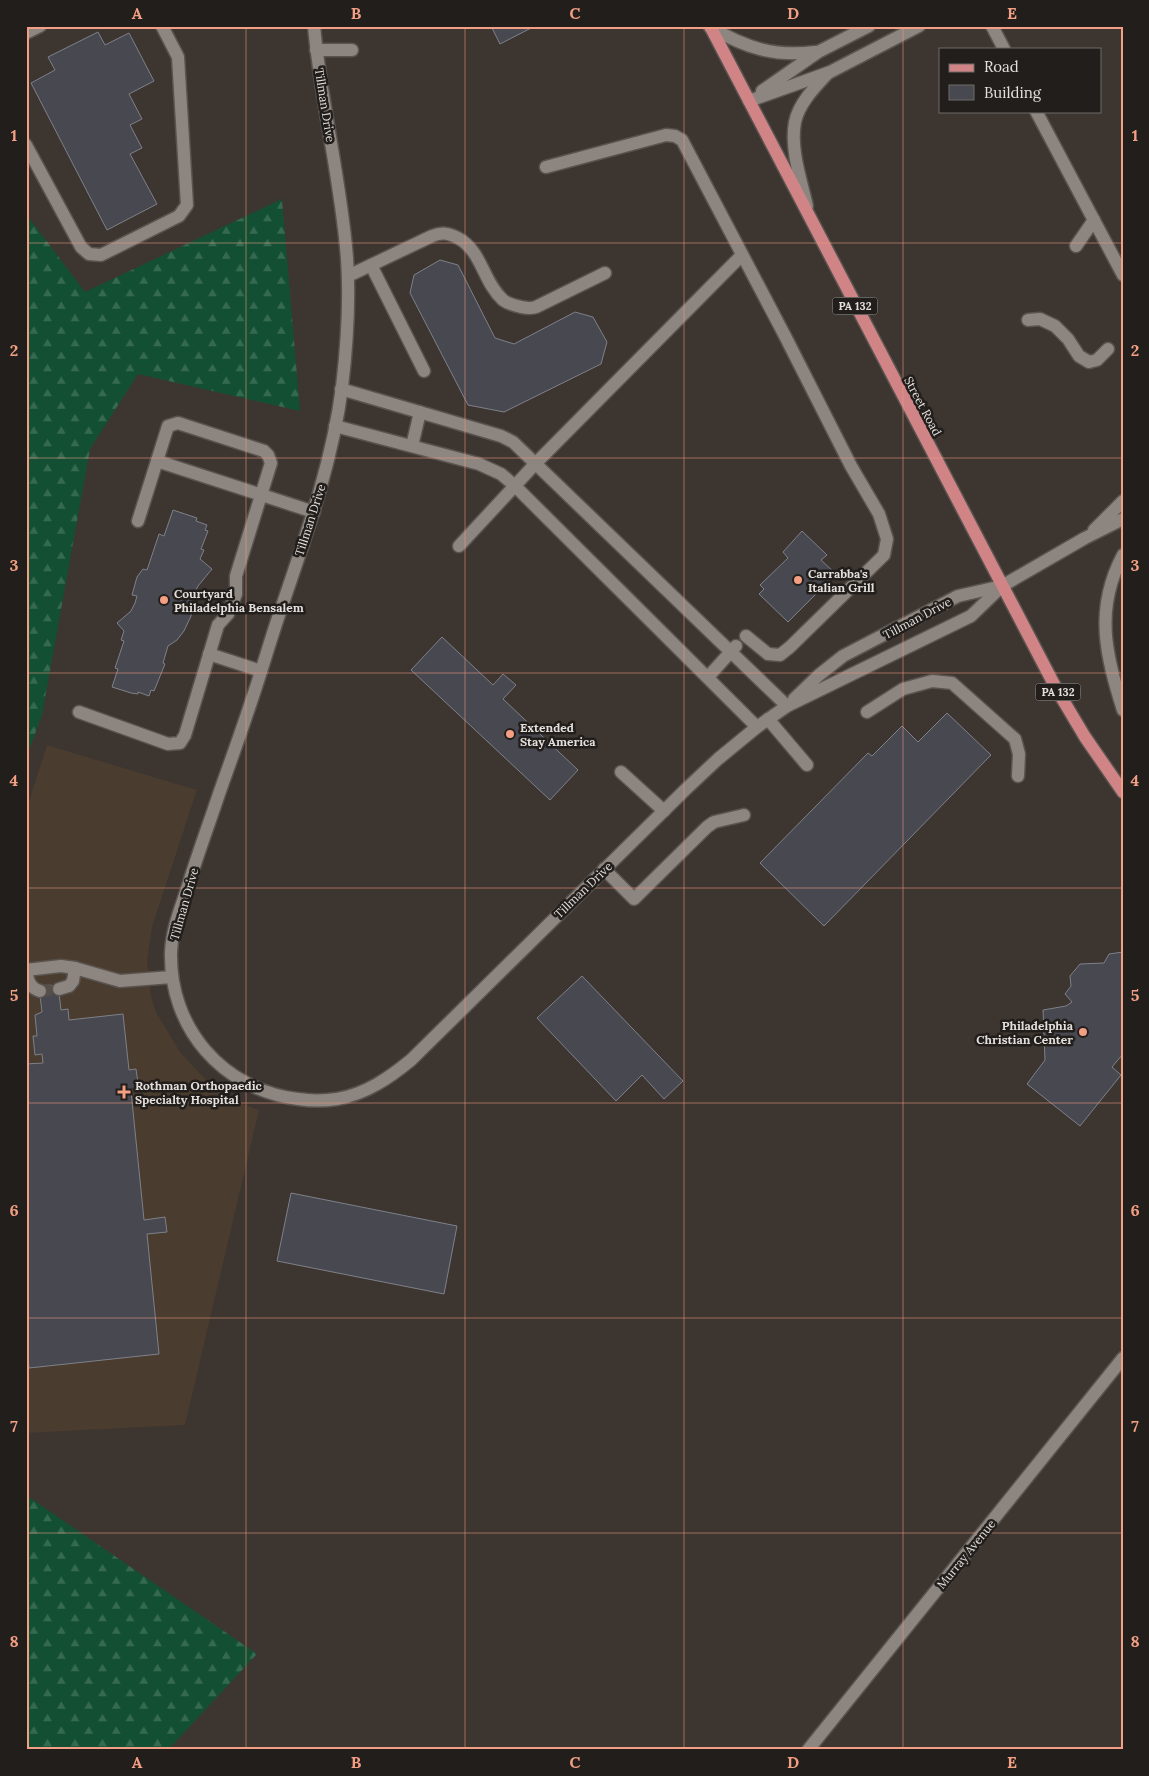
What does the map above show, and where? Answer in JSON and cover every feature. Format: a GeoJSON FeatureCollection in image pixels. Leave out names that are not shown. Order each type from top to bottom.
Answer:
{"type":"FeatureCollection","features":[{"type":"Feature","properties":{"kind":"main road","name":"Street Road"},"geometry":{"type":"LineString","coordinates":[[710,26],[1056,690],[1085,737],[1123,792]]}},
{"type":"Feature","properties":{"kind":"street"},"geometry":{"type":"LineString","coordinates":[[26,34],[40,26]]}},
{"type":"Feature","properties":{"kind":"street"},"geometry":{"type":"LineString","coordinates":[[26,145],[80,247],[89,254],[101,255],[179,216],[187,205],[178,57],[162,26]]}},
{"type":"Feature","properties":{"kind":"street","name":"Tillman Drive"},"geometry":{"type":"LineString","coordinates":[[314,26],[316,50],[340,198],[348,276],[347,340],[342,389],[325,472],[314,512],[177,918],[171,950],[172,977],[180,1009],[192,1033],[206,1051],[233,1075],[264,1092],[280,1097],[311,1101],[333,1100],[346,1097],[369,1089],[391,1076],[411,1060],[718,759],[757,727],[787,706],[971,616],[1002,586]]}},
{"type":"Feature","properties":{"kind":"street"},"geometry":{"type":"LineString","coordinates":[[710,26],[730,38],[765,51],[796,55],[818,52]]}},
{"type":"Feature","properties":{"kind":"street"},"geometry":{"type":"LineString","coordinates":[[749,101],[818,52],[869,26]]}},
{"type":"Feature","properties":{"kind":"street"},"geometry":{"type":"LineString","coordinates":[[749,101],[830,72],[919,26]]}},
{"type":"Feature","properties":{"kind":"street"},"geometry":{"type":"LineString","coordinates":[[992,26],[1003,48]]}},
{"type":"Feature","properties":{"kind":"street"},"geometry":{"type":"LineString","coordinates":[[316,50],[352,50]]}},
{"type":"Feature","properties":{"kind":"street"},"geometry":{"type":"LineString","coordinates":[[809,216],[795,156],[795,120],[812,90],[830,72]]}},
{"type":"Feature","properties":{"kind":"street"},"geometry":{"type":"LineString","coordinates":[[1037,112],[1123,275]]}},
{"type":"Feature","properties":{"kind":"street"},"geometry":{"type":"LineString","coordinates":[[546,167],[666,135],[675,136],[682,140],[786,336],[851,466],[879,514],[887,539],[884,554],[790,648],[780,655],[768,654],[746,636]]}},
{"type":"Feature","properties":{"kind":"street"},"geometry":{"type":"LineString","coordinates":[[1076,246],[1094,220]]}},
{"type":"Feature","properties":{"kind":"street"},"geometry":{"type":"LineString","coordinates":[[348,276],[441,233],[449,234],[464,241],[471,248],[496,291],[509,304],[530,309],[605,273]]}},
{"type":"Feature","properties":{"kind":"street"},"geometry":{"type":"LineString","coordinates":[[459,546],[536,463],[742,255]]}},
{"type":"Feature","properties":{"kind":"street"},"geometry":{"type":"LineString","coordinates":[[372,265],[424,371]]}},
{"type":"Feature","properties":{"kind":"street"},"geometry":{"type":"LineString","coordinates":[[1028,320],[1040,319],[1055,326],[1079,356],[1089,362],[1097,360],[1108,349]]}},
{"type":"Feature","properties":{"kind":"street"},"geometry":{"type":"LineString","coordinates":[[342,389],[501,436],[513,442],[733,649],[787,706]]}},
{"type":"Feature","properties":{"kind":"street"},"geometry":{"type":"LineString","coordinates":[[412,446],[420,412]]}},
{"type":"Feature","properties":{"kind":"street"},"geometry":{"type":"LineString","coordinates":[[79,712],[168,744],[180,743],[185,735],[218,625],[232,605],[236,594],[236,576],[271,463],[268,455],[264,451],[178,424],[168,426],[138,521]]}},
{"type":"Feature","properties":{"kind":"street"},"geometry":{"type":"LineString","coordinates":[[335,426],[490,468],[501,474],[757,727]]}},
{"type":"Feature","properties":{"kind":"street"},"geometry":{"type":"LineString","coordinates":[[157,461],[314,512]]}},
{"type":"Feature","properties":{"kind":"street"},"geometry":{"type":"LineString","coordinates":[[1085,538],[1123,501]]}},
{"type":"Feature","properties":{"kind":"street"},"geometry":{"type":"LineString","coordinates":[[1002,586],[1085,538],[1123,519]]}},
{"type":"Feature","properties":{"kind":"street"},"geometry":{"type":"LineString","coordinates":[[1123,556],[1112,578],[1105,631],[1107,656],[1123,710]]}},
{"type":"Feature","properties":{"kind":"street","name":"Tillman Drive"},"geometry":{"type":"LineString","coordinates":[[787,706],[819,675],[843,656],[958,596],[1002,586]]}},
{"type":"Feature","properties":{"kind":"street"},"geometry":{"type":"LineString","coordinates":[[708,677],[733,649]]}},
{"type":"Feature","properties":{"kind":"street"},"geometry":{"type":"LineString","coordinates":[[209,654],[261,671]]}},
{"type":"Feature","properties":{"kind":"street"},"geometry":{"type":"LineString","coordinates":[[867,712],[902,689],[932,681],[952,683],[1015,739],[1019,754],[1018,776]]}},
{"type":"Feature","properties":{"kind":"street"},"geometry":{"type":"LineString","coordinates":[[768,719],[807,765]]}},
{"type":"Feature","properties":{"kind":"street"},"geometry":{"type":"LineString","coordinates":[[621,772],[664,811]]}},
{"type":"Feature","properties":{"kind":"street"},"geometry":{"type":"LineString","coordinates":[[604,869],[634,899],[707,827],[714,822],[744,815]]}},
{"type":"Feature","properties":{"kind":"street"},"geometry":{"type":"LineString","coordinates":[[40,991],[33,989],[29,983],[26,971],[61,966],[75,968],[120,981],[172,977]]}},
{"type":"Feature","properties":{"kind":"street"},"geometry":{"type":"LineString","coordinates":[[58,989],[69,986],[73,981],[75,968]]}},
{"type":"Feature","properties":{"kind":"street","name":"Murray Avenue"},"geometry":{"type":"LineString","coordinates":[[808,1750],[1123,1358]]}},
{"type":"Feature","properties":{"kind":"shaded area","name":"Rothman Orthopaedic Specialty Hospital"},"geometry":{"type":"Polygon","coordinates":[[[47,745],[197,790],[152,927],[147,962],[151,996],[156,1012],[180,1052],[208,1082],[235,1101],[259,1110],[185,1425],[26,1433],[26,810],[47,745]]]}},
{"type":"Feature","properties":{"kind":"green space"},"geometry":{"type":"Polygon","coordinates":[[[282,199],[300,411],[138,374],[90,449],[42,715],[26,758],[26,214],[85,292],[282,199]]]}},
{"type":"Feature","properties":{"kind":"green space"},"geometry":{"type":"Polygon","coordinates":[[[26,1495],[257,1654],[168,1750],[26,1750],[26,1495]]]}},
{"type":"Feature","properties":{"kind":"building"},"geometry":{"type":"Polygon","coordinates":[[[491,26],[535,26],[500,44],[491,26]]]}},
{"type":"Feature","properties":{"kind":"building"},"geometry":{"type":"Polygon","coordinates":[[[98,32],[105,45],[129,33],[154,81],[129,94],[142,119],[130,125],[142,148],[130,154],[157,204],[107,230],[31,83],[55,70],[48,57],[98,32]]]}},
{"type":"Feature","properties":{"kind":"building"},"geometry":{"type":"Polygon","coordinates":[[[440,260],[458,265],[495,338],[514,344],[575,312],[593,317],[607,342],[601,364],[504,412],[468,405],[410,293],[414,275],[440,260]]]}},
{"type":"Feature","properties":{"kind":"building","name":"Courtyard Philadelphia Bensalem"},"geometry":{"type":"Polygon","coordinates":[[[173,510],[197,518],[196,521],[207,525],[205,530],[208,531],[201,549],[204,550],[200,559],[212,569],[198,586],[190,603],[193,604],[191,616],[184,631],[177,640],[168,646],[163,663],[165,664],[154,691],[151,690],[149,696],[138,692],[138,694],[131,693],[112,687],[118,669],[115,668],[124,641],[121,640],[124,631],[117,623],[131,611],[135,603],[137,596],[132,595],[137,577],[143,569],[147,570],[159,534],[164,536],[173,510]]]}},
{"type":"Feature","properties":{"kind":"building","name":"Carrabba's Italian Grill"},"geometry":{"type":"Polygon","coordinates":[[[802,531],[827,555],[821,560],[836,574],[788,622],[759,594],[764,589],[760,585],[788,558],[783,552],[802,531]]]}},
{"type":"Feature","properties":{"kind":"building","name":"Extended Stay America"},"geometry":{"type":"Polygon","coordinates":[[[442,637],[493,685],[503,674],[516,685],[503,699],[578,770],[550,800],[411,670],[442,637]]]}},
{"type":"Feature","properties":{"kind":"building"},"geometry":{"type":"Polygon","coordinates":[[[947,713],[991,755],[824,926],[760,863],[868,753],[872,756],[902,726],[918,742],[947,713]]]}},
{"type":"Feature","properties":{"kind":"building","name":"Philadelphia Christian Center"},"geometry":{"type":"Polygon","coordinates":[[[1123,952],[1123,1054],[1112,1067],[1121,1075],[1080,1126],[1027,1084],[1045,1060],[1043,1010],[1066,1006],[1072,1002],[1065,994],[1071,986],[1070,976],[1080,964],[1104,963],[1109,954],[1123,952]]]}},
{"type":"Feature","properties":{"kind":"building"},"geometry":{"type":"Polygon","coordinates":[[[582,976],[683,1081],[664,1099],[642,1075],[616,1101],[537,1018],[582,976]]]}},
{"type":"Feature","properties":{"kind":"building"},"geometry":{"type":"Polygon","coordinates":[[[58,985],[61,1010],[68,1009],[69,1020],[123,1014],[129,1070],[136,1069],[139,1090],[131,1091],[144,1220],[165,1217],[167,1232],[147,1234],[159,1354],[29,1368],[26,1336],[26,1064],[43,1063],[42,1054],[35,1055],[33,1036],[37,1036],[35,1015],[42,1012],[39,987],[58,985]]]}},
{"type":"Feature","properties":{"kind":"building"},"geometry":{"type":"Polygon","coordinates":[[[291,1193],[457,1226],[444,1294],[277,1261],[291,1193]]]}},
{"type":"Feature","properties":{"kind":"tunnel"},"geometry":{"type":"LineString","coordinates":[[40,991],[59,989]]}},
{"type":"Feature","properties":{"kind":"place","name":"Carrabba's Italian Grill"},"geometry":{"type":"Point","coordinates":[798,580]}},
{"type":"Feature","properties":{"kind":"place","name":"Courtyard Philadelphia Bensalem"},"geometry":{"type":"Point","coordinates":[164,600]}},
{"type":"Feature","properties":{"kind":"place","name":"Extended Stay America"},"geometry":{"type":"Point","coordinates":[510,734]}},
{"type":"Feature","properties":{"kind":"place","name":"Philadelphia Christian Center"},"geometry":{"type":"Point","coordinates":[1083,1032]}},
{"type":"Feature","properties":{"kind":"place","name":"Rothman Orthopaedic Specialty Hospital"},"geometry":{"type":"Point","coordinates":[124,1092]}}]}
